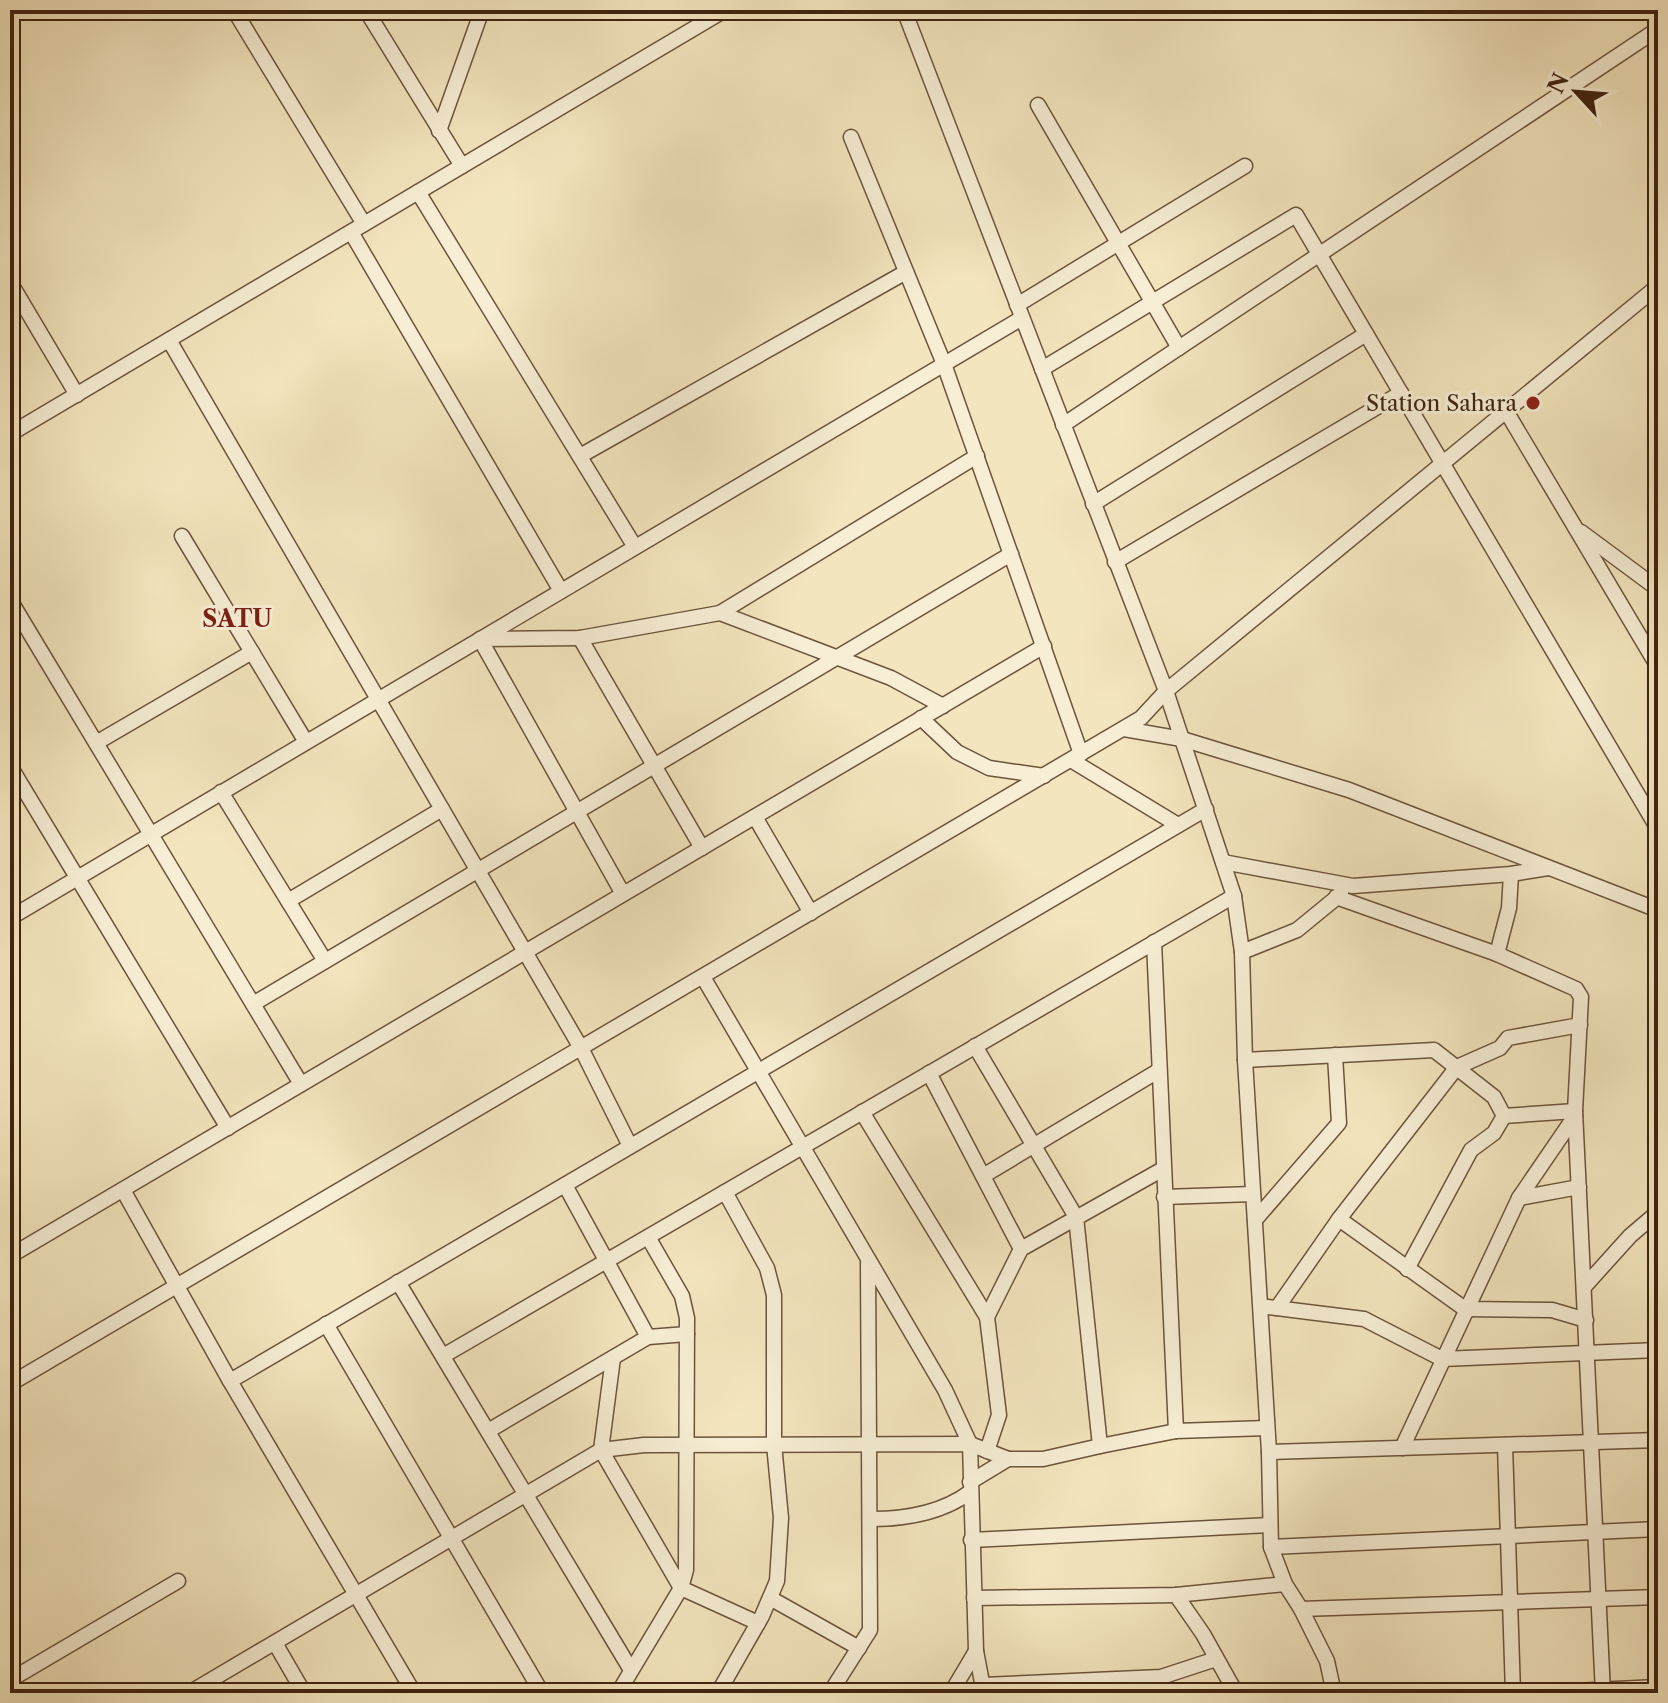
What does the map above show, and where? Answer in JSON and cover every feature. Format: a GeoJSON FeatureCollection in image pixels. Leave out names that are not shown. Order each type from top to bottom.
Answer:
{"type":"FeatureCollection","features":[{"type":"Feature","properties":{"kind":"street"},"geometry":{"type":"LineString","coordinates":[[10,14],[17,10]]}},
{"type":"Feature","properties":{"kind":"street"},"geometry":{"type":"LineString","coordinates":[[234,10],[561,591]]}},
{"type":"Feature","properties":{"kind":"street"},"geometry":{"type":"LineString","coordinates":[[366,10],[462,166]]}},
{"type":"Feature","properties":{"kind":"street"},"geometry":{"type":"LineString","coordinates":[[439,131],[482,10]]}},
{"type":"Feature","properties":{"kind":"street"},"geometry":{"type":"LineString","coordinates":[[10,434],[725,10]]}},
{"type":"Feature","properties":{"kind":"street"},"geometry":{"type":"LineString","coordinates":[[904,10],[1166,691],[1234,896],[1242,952],[1245,1060],[1269,1452],[1271,1547],[1285,1584],[1327,1661],[1334,1693]]}},
{"type":"Feature","properties":{"kind":"street"},"geometry":{"type":"LineString","coordinates":[[1063,425],[1658,29]]}},
{"type":"Feature","properties":{"kind":"street"},"geometry":{"type":"LineString","coordinates":[[1038,105],[1179,348]]}},
{"type":"Feature","properties":{"kind":"street"},"geometry":{"type":"LineString","coordinates":[[851,137],[944,364],[1044,646],[1076,757],[1178,825]]}},
{"type":"Feature","properties":{"kind":"street"},"geometry":{"type":"LineString","coordinates":[[10,918],[944,364],[1118,243],[1245,166]]}},
{"type":"Feature","properties":{"kind":"street"},"geometry":{"type":"LineString","coordinates":[[418,192],[635,547]]}},
{"type":"Feature","properties":{"kind":"street"},"geometry":{"type":"LineString","coordinates":[[1042,369],[1296,215],[1658,829]]}},
{"type":"Feature","properties":{"kind":"street"},"geometry":{"type":"LineString","coordinates":[[580,456],[906,272]]}},
{"type":"Feature","properties":{"kind":"street"},"geometry":{"type":"LineString","coordinates":[[10,282],[77,395]]}},
{"type":"Feature","properties":{"kind":"street"},"geometry":{"type":"LineString","coordinates":[[10,1384],[1141,718],[1166,691],[1658,286]]}},
{"type":"Feature","properties":{"kind":"street"},"geometry":{"type":"LineString","coordinates":[[1093,504],[1366,334]]}},
{"type":"Feature","properties":{"kind":"street"},"geometry":{"type":"LineString","coordinates":[[169,340],[581,1048],[630,1146]]}},
{"type":"Feature","properties":{"kind":"street"},"geometry":{"type":"LineString","coordinates":[[1115,562],[1401,393]]}},
{"type":"Feature","properties":{"kind":"street"},"geometry":{"type":"LineString","coordinates":[[1506,411],[1658,667]]}},
{"type":"Feature","properties":{"kind":"street"},"geometry":{"type":"LineString","coordinates":[[480,639],[580,638],[720,613],[977,456]]}},
{"type":"Feature","properties":{"kind":"street"},"geometry":{"type":"LineString","coordinates":[[1576,528],[1658,589]]}},
{"type":"Feature","properties":{"kind":"street"},"geometry":{"type":"LineString","coordinates":[[182,536],[306,742]]}},
{"type":"Feature","properties":{"kind":"street"},"geometry":{"type":"LineString","coordinates":[[253,1004],[1011,554]]}},
{"type":"Feature","properties":{"kind":"street"},"geometry":{"type":"LineString","coordinates":[[10,600],[301,1084]]}},
{"type":"Feature","properties":{"kind":"street"},"geometry":{"type":"LineString","coordinates":[[720,613],[891,678],[943,706]]}},
{"type":"Feature","properties":{"kind":"street"},"geometry":{"type":"LineString","coordinates":[[580,638],[702,848]]}},
{"type":"Feature","properties":{"kind":"street"},"geometry":{"type":"LineString","coordinates":[[480,639],[623,894]]}},
{"type":"Feature","properties":{"kind":"street"},"geometry":{"type":"LineString","coordinates":[[10,1256],[1044,646]]}},
{"type":"Feature","properties":{"kind":"street"},"geometry":{"type":"LineString","coordinates":[[96,743],[252,652]]}},
{"type":"Feature","properties":{"kind":"street"},"geometry":{"type":"LineString","coordinates":[[921,718],[957,752],[989,768],[1044,776]]}},
{"type":"Feature","properties":{"kind":"street"},"geometry":{"type":"LineString","coordinates":[[1124,729],[1182,739],[1365,796],[1657,908]]}},
{"type":"Feature","properties":{"kind":"street"},"geometry":{"type":"LineString","coordinates":[[10,766],[228,1128]]}},
{"type":"Feature","properties":{"kind":"street"},"geometry":{"type":"LineString","coordinates":[[221,792],[325,961]]}},
{"type":"Feature","properties":{"kind":"street"},"geometry":{"type":"LineString","coordinates":[[288,901],[442,809]]}},
{"type":"Feature","properties":{"kind":"street"},"geometry":{"type":"LineString","coordinates":[[230,1381],[1206,809]]}},
{"type":"Feature","properties":{"kind":"street"},"geometry":{"type":"LineString","coordinates":[[755,817],[811,913]]}},
{"type":"Feature","properties":{"kind":"street"},"geometry":{"type":"LineString","coordinates":[[1223,862],[1353,886],[1511,874],[1549,868]]}},
{"type":"Feature","properties":{"kind":"street"},"geometry":{"type":"LineString","coordinates":[[1497,954],[1509,908],[1511,874]]}},
{"type":"Feature","properties":{"kind":"street"},"geometry":{"type":"LineString","coordinates":[[1242,952],[1297,930],[1353,886]]}},
{"type":"Feature","properties":{"kind":"street"},"geometry":{"type":"LineString","coordinates":[[443,1356],[1234,896]]}},
{"type":"Feature","properties":{"kind":"street"},"geometry":{"type":"LineString","coordinates":[[1336,897],[1497,954],[1576,989],[1581,997],[1575,1113],[1603,1692]]}},
{"type":"Feature","properties":{"kind":"street"},"geometry":{"type":"LineString","coordinates":[[1154,942],[1176,1431]]}},
{"type":"Feature","properties":{"kind":"street"},"geometry":{"type":"LineString","coordinates":[[703,977],[945,1390],[970,1444],[976,1651],[983,1689],[1161,1677],[1216,1659]]}},
{"type":"Feature","properties":{"kind":"street"},"geometry":{"type":"LineString","coordinates":[[1277,1308],[1339,1219],[1457,1067],[1500,1048],[1508,1038],[1580,1025]]}},
{"type":"Feature","properties":{"kind":"street"},"geometry":{"type":"LineString","coordinates":[[975,1046],[1076,1217],[1100,1446]]}},
{"type":"Feature","properties":{"kind":"street"},"geometry":{"type":"LineString","coordinates":[[1245,1060],[1434,1050],[1494,1097],[1504,1116]]}},
{"type":"Feature","properties":{"kind":"street"},"geometry":{"type":"LineString","coordinates":[[1255,1220],[1339,1123],[1335,1055]]}},
{"type":"Feature","properties":{"kind":"street"},"geometry":{"type":"LineString","coordinates":[[983,1176],[1158,1071]]}},
{"type":"Feature","properties":{"kind":"street"},"geometry":{"type":"LineString","coordinates":[[929,1073],[1021,1249]]}},
{"type":"Feature","properties":{"kind":"street"},"geometry":{"type":"LineString","coordinates":[[862,1112],[987,1317],[999,1415],[987,1451]]}},
{"type":"Feature","properties":{"kind":"street"},"geometry":{"type":"LineString","coordinates":[[1504,1116],[1575,1113]]}},
{"type":"Feature","properties":{"kind":"street"},"geometry":{"type":"LineString","coordinates":[[1402,1448],[1519,1198],[1575,1113]]}},
{"type":"Feature","properties":{"kind":"street"},"geometry":{"type":"LineString","coordinates":[[1407,1269],[1471,1150],[1494,1133],[1504,1116]]}},
{"type":"Feature","properties":{"kind":"street"},"geometry":{"type":"LineString","coordinates":[[987,1317],[1021,1249],[1163,1169]]}},
{"type":"Feature","properties":{"kind":"street"},"geometry":{"type":"LineString","coordinates":[[565,1185],[648,1337]]}},
{"type":"Feature","properties":{"kind":"street"},"geometry":{"type":"LineString","coordinates":[[1519,1198],[1579,1187]]}},
{"type":"Feature","properties":{"kind":"street"},"geometry":{"type":"LineString","coordinates":[[123,1190],[230,1381],[414,1693]]}},
{"type":"Feature","properties":{"kind":"street"},"geometry":{"type":"LineString","coordinates":[[718,1693],[758,1623],[777,1581],[781,1518],[774,1444],[774,1295],[767,1268],[725,1192]]}},
{"type":"Feature","properties":{"kind":"street"},"geometry":{"type":"LineString","coordinates":[[1164,1197],[1253,1194]]}},
{"type":"Feature","properties":{"kind":"street"},"geometry":{"type":"LineString","coordinates":[[1584,1287],[1630,1236],[1658,1212]]}},
{"type":"Feature","properties":{"kind":"street"},"geometry":{"type":"LineString","coordinates":[[1339,1219],[1465,1309],[1552,1310],[1586,1320]]}},
{"type":"Feature","properties":{"kind":"street"},"geometry":{"type":"LineString","coordinates":[[618,1693],[681,1588],[686,1570],[687,1334],[682,1296],[648,1237]]}},
{"type":"Feature","properties":{"kind":"street"},"geometry":{"type":"LineString","coordinates":[[830,1693],[870,1630],[868,1263]]}},
{"type":"Feature","properties":{"kind":"street"},"geometry":{"type":"LineString","coordinates":[[398,1282],[631,1670]]}},
{"type":"Feature","properties":{"kind":"street"},"geometry":{"type":"LineString","coordinates":[[1260,1306],[1364,1319],[1442,1359],[1658,1350]]}},
{"type":"Feature","properties":{"kind":"street"},"geometry":{"type":"LineString","coordinates":[[326,1324],[542,1693]]}},
{"type":"Feature","properties":{"kind":"street"},"geometry":{"type":"LineString","coordinates":[[488,1431],[648,1337],[687,1334]]}},
{"type":"Feature","properties":{"kind":"street"},"geometry":{"type":"LineString","coordinates":[[613,1358],[601,1450],[681,1588],[758,1623]]}},
{"type":"Feature","properties":{"kind":"street"},"geometry":{"type":"LineString","coordinates":[[189,1693],[601,1450],[687,1445],[970,1444],[1008,1459],[1043,1459],[1176,1431],[1267,1428]]}},
{"type":"Feature","properties":{"kind":"street"},"geometry":{"type":"LineString","coordinates":[[1269,1452],[1658,1440]]}},
{"type":"Feature","properties":{"kind":"street"},"geometry":{"type":"LineString","coordinates":[[1505,1445],[1513,1693]]}},
{"type":"Feature","properties":{"kind":"street"},"geometry":{"type":"LineString","coordinates":[[871,1519],[929,1512],[953,1505],[970,1487],[1008,1459]]}},
{"type":"Feature","properties":{"kind":"street"},"geometry":{"type":"LineString","coordinates":[[971,1540],[1270,1525]]}},
{"type":"Feature","properties":{"kind":"street"},"geometry":{"type":"LineString","coordinates":[[1271,1547],[1658,1529]]}},
{"type":"Feature","properties":{"kind":"street"},"geometry":{"type":"LineString","coordinates":[[10,1680],[178,1581]]}},
{"type":"Feature","properties":{"kind":"street"},"geometry":{"type":"LineString","coordinates":[[974,1598],[1176,1595],[1285,1584]]}},
{"type":"Feature","properties":{"kind":"street"},"geometry":{"type":"LineString","coordinates":[[1176,1595],[1203,1634],[1236,1693]]}},
{"type":"Feature","properties":{"kind":"street"},"geometry":{"type":"LineString","coordinates":[[1301,1609],[1658,1597]]}},
{"type":"Feature","properties":{"kind":"street"},"geometry":{"type":"LineString","coordinates":[[770,1598],[859,1648]]}},
{"type":"Feature","properties":{"kind":"street"},"geometry":{"type":"LineString","coordinates":[[275,1643],[304,1693]]}},
{"type":"Feature","properties":{"kind":"street"},"geometry":{"type":"LineString","coordinates":[[951,1693],[976,1651]]}},
{"type":"Feature","properties":{"kind":"street"},"geometry":{"type":"LineString","coordinates":[[1531,1693],[1658,1687]]}},
{"type":"Feature","properties":{"kind":"place","name":"Station Sahara"},"geometry":{"type":"Point","coordinates":[1533,403]}},
{"type":"Feature","properties":{"kind":"district","name":"SATU"},"geometry":{"type":"Point","coordinates":[237,618]}}]}
